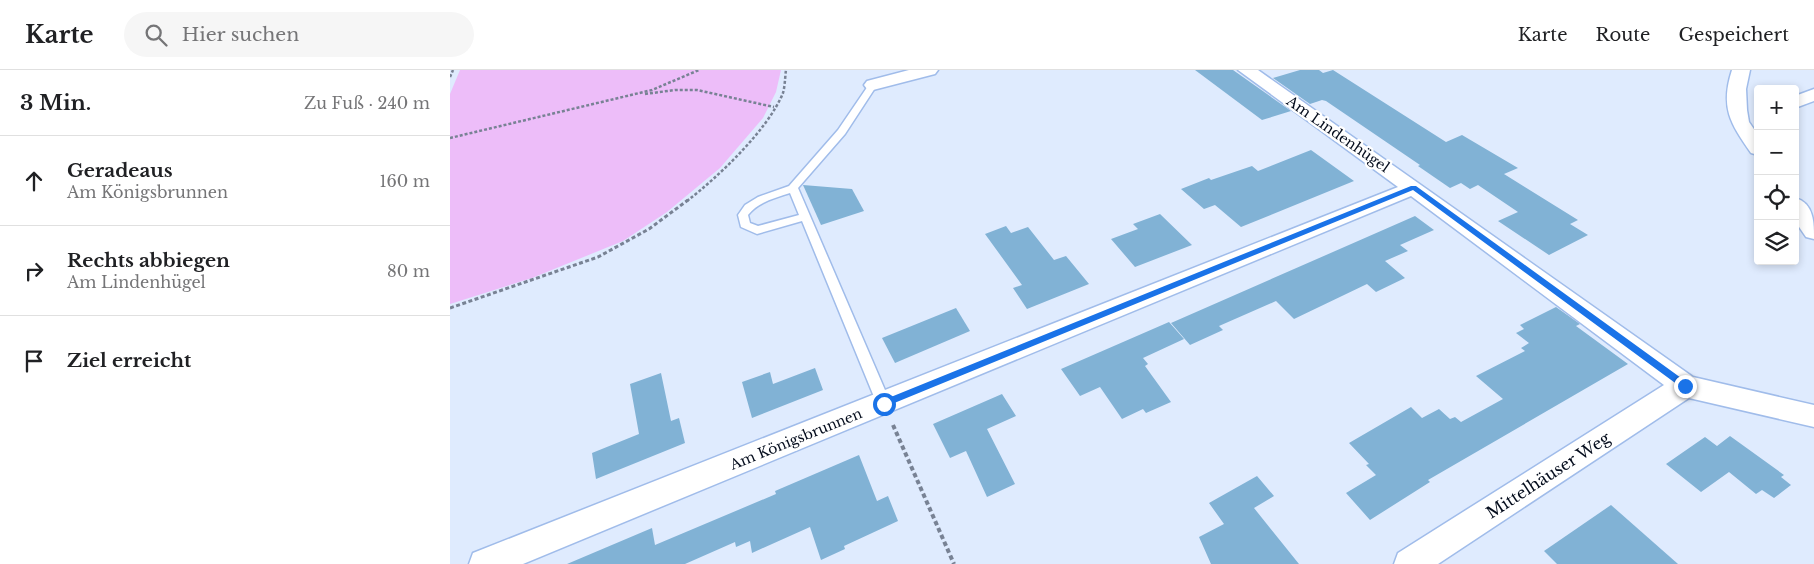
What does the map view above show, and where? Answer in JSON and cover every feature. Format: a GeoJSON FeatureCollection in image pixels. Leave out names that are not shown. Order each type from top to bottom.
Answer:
{"type":"FeatureCollection","features":[{"type":"Feature","properties":{"kind":"street"},"geometry":{"type":"LineString","coordinates":[[874,84],[929,70]]}},
{"type":"Feature","properties":{"kind":"street","name":"Am Lindenhügel"},"geometry":{"type":"LineString","coordinates":[[1247,70],[1685,386],[1814,416]]}},
{"type":"Feature","properties":{"kind":"street"},"geometry":{"type":"LineString","coordinates":[[1740,70],[1738,105],[1740,122],[1754,143]]}},
{"type":"Feature","properties":{"kind":"street"},"geometry":{"type":"LineString","coordinates":[[1799,101],[1814,94]]}},
{"type":"Feature","properties":{"kind":"street","name":"Am Königsbrunnen"},"geometry":{"type":"LineString","coordinates":[[485,564],[884,404],[1413,188]]}},
{"type":"Feature","properties":{"kind":"street"},"geometry":{"type":"LineString","coordinates":[[1799,211],[1814,232]]}},
{"type":"Feature","properties":{"kind":"street","name":"Mittelhäuser Weg"},"geometry":{"type":"LineString","coordinates":[[1410,564],[1685,386]]}},
{"type":"Feature","properties":{"kind":"lane"},"geometry":{"type":"LineString","coordinates":[[805,217],[758,230],[745,225],[743,215],[749,207],[762,198],[793,188],[842,132],[874,84]]}},
{"type":"Feature","properties":{"kind":"lane"},"geometry":{"type":"LineString","coordinates":[[793,188],[884,404]]}},
{"type":"Feature","properties":{"kind":"path"},"geometry":{"type":"LineString","coordinates":[[450,77],[453,70]]}},
{"type":"Feature","properties":{"kind":"path"},"geometry":{"type":"LineString","coordinates":[[450,138],[652,90],[699,70]]}},
{"type":"Feature","properties":{"kind":"path"},"geometry":{"type":"LineString","coordinates":[[450,308],[533,281],[598,257],[649,230],[692,197],[733,160],[765,122],[783,92],[786,70]]}},
{"type":"Feature","properties":{"kind":"path"},"geometry":{"type":"LineString","coordinates":[[629,96],[675,90],[697,90],[774,107]]}},
{"type":"Feature","properties":{"kind":"path"},"geometry":{"type":"LineString","coordinates":[[884,404],[954,564]]}},
{"type":"Feature","properties":{"kind":"shaded area"},"geometry":{"type":"Polygon","coordinates":[[[460,70],[781,70],[776,92],[763,118],[720,168],[667,212],[623,241],[532,278],[450,304],[450,94],[460,70]]]}},
{"type":"Feature","properties":{"kind":"building"},"geometry":{"type":"Polygon","coordinates":[[[1195,70],[1233,70],[1291,111],[1262,120],[1195,70]]]}},
{"type":"Feature","properties":{"kind":"building"},"geometry":{"type":"Polygon","coordinates":[[[1300,70],[1319,70],[1323,73],[1333,70],[1446,142],[1462,135],[1518,168],[1504,174],[1578,220],[1570,224],[1588,235],[1549,255],[1498,221],[1518,212],[1478,185],[1470,189],[1461,183],[1450,188],[1418,166],[1420,165],[1326,101],[1322,100],[1310,104],[1273,78],[1300,70]]]}},
{"type":"Feature","properties":{"kind":"building"},"geometry":{"type":"Polygon","coordinates":[[[1311,150],[1354,181],[1241,227],[1215,205],[1204,209],[1181,189],[1209,178],[1211,180],[1252,166],[1258,171],[1311,150]]]}},
{"type":"Feature","properties":{"kind":"building"},"geometry":{"type":"Polygon","coordinates":[[[803,185],[852,189],[864,211],[821,225],[803,185]]]}},
{"type":"Feature","properties":{"kind":"building"},"geometry":{"type":"Polygon","coordinates":[[[1160,214],[1192,245],[1135,267],[1111,239],[1138,229],[1133,224],[1160,214]]]}},
{"type":"Feature","properties":{"kind":"building"},"geometry":{"type":"Polygon","coordinates":[[[1415,216],[1434,230],[1400,245],[1408,251],[1385,261],[1405,278],[1376,292],[1367,284],[1294,319],[1276,301],[1219,326],[1223,330],[1190,345],[1171,323],[1415,216]]]}},
{"type":"Feature","properties":{"kind":"building"},"geometry":{"type":"Polygon","coordinates":[[[1006,226],[1011,233],[1028,227],[1054,260],[1066,256],[1089,284],[1027,309],[1013,288],[1022,285],[985,234],[1006,226]]]}},
{"type":"Feature","properties":{"kind":"building"},"geometry":{"type":"Polygon","coordinates":[[[1556,307],[1580,324],[1576,326],[1628,364],[1428,480],[1430,482],[1370,520],[1346,493],[1376,475],[1366,465],[1369,464],[1349,443],[1411,407],[1422,418],[1439,409],[1450,419],[1455,417],[1461,422],[1503,399],[1476,376],[1525,351],[1521,348],[1529,343],[1516,333],[1524,329],[1520,325],[1556,307]]]}},
{"type":"Feature","properties":{"kind":"building"},"geometry":{"type":"Polygon","coordinates":[[[956,308],[970,331],[895,363],[882,338],[956,308]]]}},
{"type":"Feature","properties":{"kind":"building"},"geometry":{"type":"Polygon","coordinates":[[[1169,322],[1184,339],[1143,358],[1148,364],[1145,366],[1171,402],[1146,413],[1143,409],[1122,419],[1100,387],[1080,396],[1061,369],[1169,322]]]}},
{"type":"Feature","properties":{"kind":"building"},"geometry":{"type":"Polygon","coordinates":[[[815,368],[823,390],[752,418],[742,382],[770,372],[773,384],[815,368]]]}},
{"type":"Feature","properties":{"kind":"building"},"geometry":{"type":"Polygon","coordinates":[[[661,373],[671,421],[679,418],[685,443],[596,479],[592,453],[639,434],[630,384],[661,373]]]}},
{"type":"Feature","properties":{"kind":"building"},"geometry":{"type":"Polygon","coordinates":[[[1002,394],[1016,416],[987,429],[1015,484],[987,497],[966,451],[950,458],[933,424],[1002,394]]]}},
{"type":"Feature","properties":{"kind":"building"},"geometry":{"type":"Polygon","coordinates":[[[1730,436],[1784,475],[1781,477],[1791,485],[1774,498],[1762,490],[1756,494],[1729,472],[1701,492],[1666,464],[1705,437],[1717,446],[1730,436]]]}},
{"type":"Feature","properties":{"kind":"building"},"geometry":{"type":"Polygon","coordinates":[[[859,455],[877,501],[888,496],[898,521],[844,546],[845,549],[821,560],[810,527],[752,553],[750,541],[736,547],[735,542],[685,564],[567,564],[652,528],[655,545],[776,494],[775,491],[859,455]]]}},
{"type":"Feature","properties":{"kind":"building"},"geometry":{"type":"Polygon","coordinates":[[[1257,476],[1274,496],[1254,508],[1299,564],[1211,564],[1199,537],[1224,524],[1209,503],[1257,476]]]}},
{"type":"Feature","properties":{"kind":"building"},"geometry":{"type":"Polygon","coordinates":[[[1611,505],[1678,564],[1557,564],[1544,551],[1611,505]]]}},
{"type":"Feature","properties":{"kind":"route"},"geometry":{"type":"LineString","coordinates":[[884,404],[1413,188],[1685,386]]}}]}
